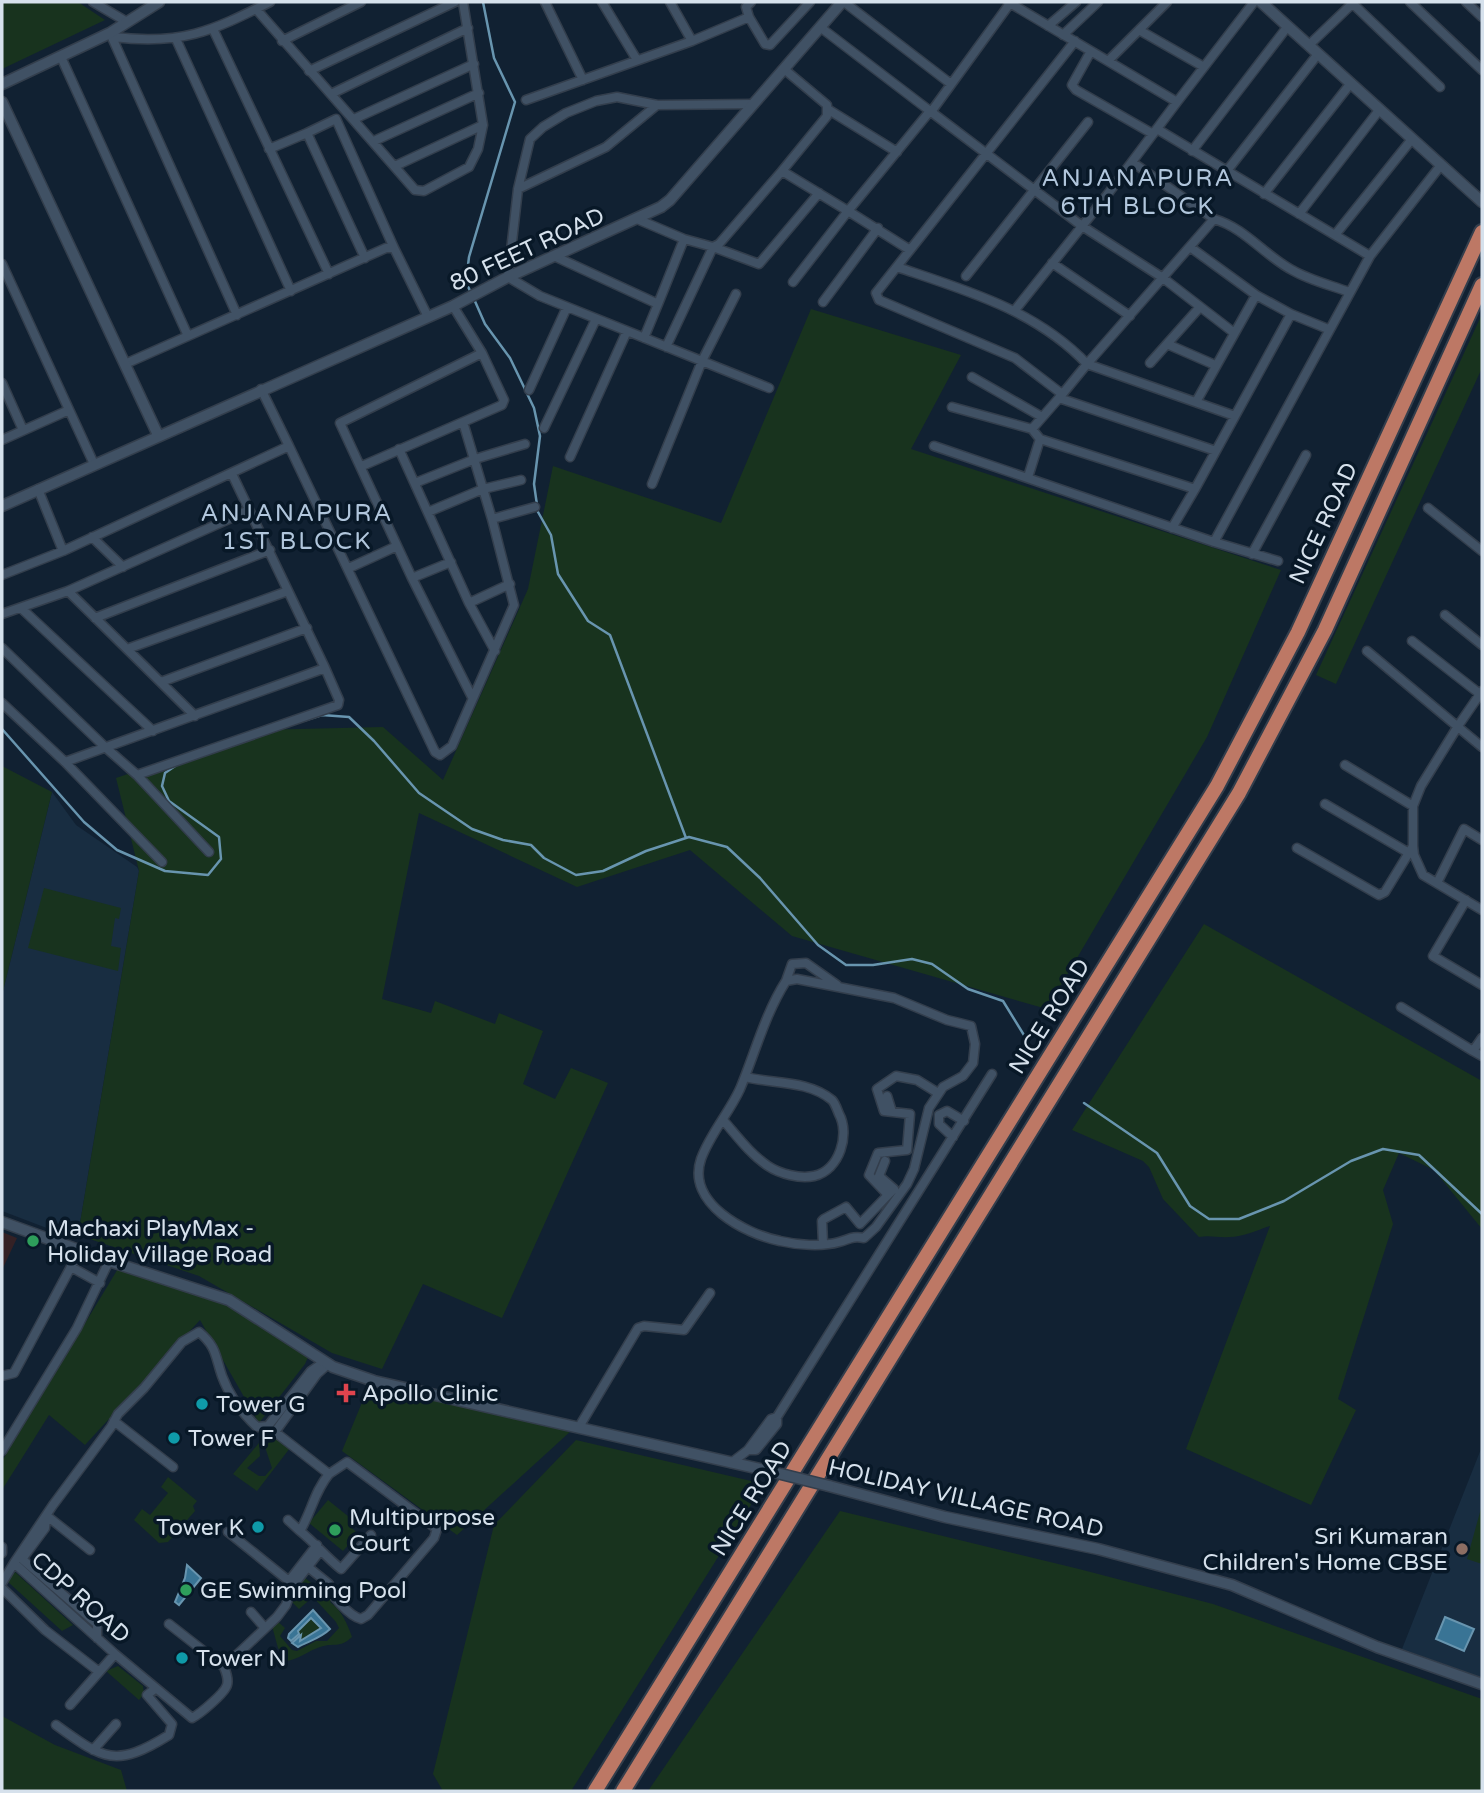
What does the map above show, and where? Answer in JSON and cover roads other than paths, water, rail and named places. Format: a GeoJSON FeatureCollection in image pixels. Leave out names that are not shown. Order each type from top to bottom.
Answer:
{"type":"FeatureCollection","features":[{"type":"Feature","properties":{"kind":"highway","name":"NICE ROAD"},"geometry":{"type":"LineString","coordinates":[[595,1791],[1217,786],[1298,632],[1482,232]]}},
{"type":"Feature","properties":{"kind":"highway","name":"NICE ROAD"},"geometry":{"type":"LineString","coordinates":[[623,1791],[1239,793],[1325,630],[1482,285]]}},
{"type":"Feature","properties":{"kind":"street"},"geometry":{"type":"LineString","coordinates":[[93,2],[127,23]]}},
{"type":"Feature","properties":{"kind":"street"},"geometry":{"type":"LineString","coordinates":[[2,84],[111,35],[159,2]]}},
{"type":"Feature","properties":{"kind":"street"},"geometry":{"type":"LineString","coordinates":[[111,35],[135,40],[176,39],[213,29],[270,2]]}},
{"type":"Feature","properties":{"kind":"street"},"geometry":{"type":"LineString","coordinates":[[282,41],[361,2]]}},
{"type":"Feature","properties":{"kind":"street"},"geometry":{"type":"LineString","coordinates":[[310,71],[455,2]]}},
{"type":"Feature","properties":{"kind":"street"},"geometry":{"type":"LineString","coordinates":[[256,9],[415,190],[424,191],[469,167],[478,149],[483,125],[463,2]]}},
{"type":"Feature","properties":{"kind":"street"},"geometry":{"type":"LineString","coordinates":[[544,2],[583,80]]}},
{"type":"Feature","properties":{"kind":"street"},"geometry":{"type":"LineString","coordinates":[[603,2],[636,60]]}},
{"type":"Feature","properties":{"kind":"street"},"geometry":{"type":"LineString","coordinates":[[670,2],[692,41]]}},
{"type":"Feature","properties":{"kind":"street"},"geometry":{"type":"LineString","coordinates":[[746,4],[749,17],[765,44],[770,45],[810,2]]}},
{"type":"Feature","properties":{"kind":"street"},"geometry":{"type":"LineString","coordinates":[[843,2],[951,84]]}},
{"type":"Feature","properties":{"kind":"street","name":"80 FEET ROAD"},"geometry":{"type":"LineString","coordinates":[[2,506],[453,306],[508,277],[637,219],[670,200],[843,2]]}},
{"type":"Feature","properties":{"kind":"street"},"geometry":{"type":"LineString","coordinates":[[793,282],[930,112],[1009,2],[1177,102]]}},
{"type":"Feature","properties":{"kind":"street"},"geometry":{"type":"LineString","coordinates":[[1048,26],[1076,2]]}},
{"type":"Feature","properties":{"kind":"street"},"geometry":{"type":"LineString","coordinates":[[1063,34],[1097,2]]}},
{"type":"Feature","properties":{"kind":"street"},"geometry":{"type":"LineString","coordinates":[[1108,61],[1167,2]]}},
{"type":"Feature","properties":{"kind":"street"},"geometry":{"type":"LineString","coordinates":[[1015,310],[1254,2]]}},
{"type":"Feature","properties":{"kind":"street"},"geometry":{"type":"LineString","coordinates":[[1261,2],[1480,200]]}},
{"type":"Feature","properties":{"kind":"street"},"geometry":{"type":"LineString","coordinates":[[1410,2],[1482,70]]}},
{"type":"Feature","properties":{"kind":"street"},"geometry":{"type":"LineString","coordinates":[[1466,2],[1482,17]]}},
{"type":"Feature","properties":{"kind":"street"},"geometry":{"type":"LineString","coordinates":[[1309,45],[1353,3],[1440,87]]}},
{"type":"Feature","properties":{"kind":"street"},"geometry":{"type":"LineString","coordinates":[[526,100],[692,41],[749,17]]}},
{"type":"Feature","properties":{"kind":"street"},"geometry":{"type":"LineString","coordinates":[[1192,151],[1288,26]]}},
{"type":"Feature","properties":{"kind":"street"},"geometry":{"type":"LineString","coordinates":[[820,27],[1082,226],[1163,278],[1233,331]]}},
{"type":"Feature","properties":{"kind":"street"},"geometry":{"type":"LineString","coordinates":[[331,94],[468,28]]}},
{"type":"Feature","properties":{"kind":"street"},"geometry":{"type":"LineString","coordinates":[[213,29],[329,274]]}},
{"type":"Feature","properties":{"kind":"street"},"geometry":{"type":"LineString","coordinates":[[1139,30],[1204,67]]}},
{"type":"Feature","properties":{"kind":"street"},"geometry":{"type":"LineString","coordinates":[[111,35],[237,315]]}},
{"type":"Feature","properties":{"kind":"street"},"geometry":{"type":"LineString","coordinates":[[176,39],[291,291]]}},
{"type":"Feature","properties":{"kind":"street"},"geometry":{"type":"LineString","coordinates":[[1075,41],[876,293],[879,300],[1015,358],[1060,396],[1216,451]]}},
{"type":"Feature","properties":{"kind":"street"},"geometry":{"type":"LineString","coordinates":[[1091,51],[1072,85],[1076,90],[1192,151],[1370,256]]}},
{"type":"Feature","properties":{"kind":"street"},"geometry":{"type":"LineString","coordinates":[[1226,172],[1318,54]]}},
{"type":"Feature","properties":{"kind":"street"},"geometry":{"type":"LineString","coordinates":[[61,57],[188,336]]}},
{"type":"Feature","properties":{"kind":"street"},"geometry":{"type":"LineString","coordinates":[[354,120],[474,64]]}},
{"type":"Feature","properties":{"kind":"street"},"geometry":{"type":"LineString","coordinates":[[784,69],[827,105],[829,110],[897,152]]}},
{"type":"Feature","properties":{"kind":"street"},"geometry":{"type":"LineString","coordinates":[[1264,194],[1351,83]]}},
{"type":"Feature","properties":{"kind":"street"},"geometry":{"type":"LineString","coordinates":[[374,141],[479,93]]}},
{"type":"Feature","properties":{"kind":"street"},"geometry":{"type":"LineString","coordinates":[[753,104],[657,105],[617,97],[596,101],[566,113],[543,127],[530,139],[518,189],[508,277],[540,296],[769,388]]}},
{"type":"Feature","properties":{"kind":"street"},"geometry":{"type":"LineString","coordinates":[[2,102],[5,115],[158,435]]}},
{"type":"Feature","properties":{"kind":"street"},"geometry":{"type":"LineString","coordinates":[[518,189],[606,147],[657,105]]}},
{"type":"Feature","properties":{"kind":"street"},"geometry":{"type":"LineString","coordinates":[[1299,214],[1380,109]]}},
{"type":"Feature","properties":{"kind":"street"},"geometry":{"type":"LineString","coordinates":[[666,347],[713,247],[719,244],[782,171],[829,110]]}},
{"type":"Feature","properties":{"kind":"street"},"geometry":{"type":"LineString","coordinates":[[269,149],[336,119],[428,317]]}},
{"type":"Feature","properties":{"kind":"street"},"geometry":{"type":"LineString","coordinates":[[966,276],[1088,122]]}},
{"type":"Feature","properties":{"kind":"street"},"geometry":{"type":"LineString","coordinates":[[395,166],[483,125]]}},
{"type":"Feature","properties":{"kind":"street"},"geometry":{"type":"LineString","coordinates":[[307,133],[365,258]]}},
{"type":"Feature","properties":{"kind":"street"},"geometry":{"type":"LineString","coordinates":[[1335,235],[1412,139]]}},
{"type":"Feature","properties":{"kind":"street"},"geometry":{"type":"LineString","coordinates":[[1132,162],[1214,219],[1226,222],[1244,234],[1293,271],[1349,292]]}},
{"type":"Feature","properties":{"kind":"street"},"geometry":{"type":"LineString","coordinates":[[1214,542],[1370,256],[1441,165]]}},
{"type":"Feature","properties":{"kind":"street"},"geometry":{"type":"LineString","coordinates":[[782,171],[910,250]]}},
{"type":"Feature","properties":{"kind":"street"},"geometry":{"type":"LineString","coordinates":[[637,219],[684,239],[759,264],[819,193]]}},
{"type":"Feature","properties":{"kind":"street"},"geometry":{"type":"LineString","coordinates":[[1032,429],[1214,219]]}},
{"type":"Feature","properties":{"kind":"street"},"geometry":{"type":"LineString","coordinates":[[823,302],[878,228]]}},
{"type":"Feature","properties":{"kind":"street"},"geometry":{"type":"LineString","coordinates":[[644,338],[684,239]]}},
{"type":"Feature","properties":{"kind":"street"},"geometry":{"type":"LineString","coordinates":[[1190,247],[1255,295],[1328,329]]}},
{"type":"Feature","properties":{"kind":"street"},"geometry":{"type":"LineString","coordinates":[[125,364],[386,248],[394,248]]}},
{"type":"Feature","properties":{"kind":"street"},"geometry":{"type":"LineString","coordinates":[[554,256],[658,303]]}},
{"type":"Feature","properties":{"kind":"street"},"geometry":{"type":"LineString","coordinates":[[1052,263],[1130,316]]}},
{"type":"Feature","properties":{"kind":"street"},"geometry":{"type":"LineString","coordinates":[[2,264],[94,464]]}},
{"type":"Feature","properties":{"kind":"street"},"geometry":{"type":"LineString","coordinates":[[897,267],[1015,310],[1071,349],[1087,364],[1235,416]]}},
{"type":"Feature","properties":{"kind":"street"},"geometry":{"type":"LineString","coordinates":[[652,484],[702,361],[736,295]]}},
{"type":"Feature","properties":{"kind":"street"},"geometry":{"type":"LineString","coordinates":[[1196,402],[1255,295]]}},
{"type":"Feature","properties":{"kind":"street"},"geometry":{"type":"LineString","coordinates":[[362,466],[502,404],[504,400],[482,354],[453,306]]}},
{"type":"Feature","properties":{"kind":"street"},"geometry":{"type":"LineString","coordinates":[[529,390],[568,307]]}},
{"type":"Feature","properties":{"kind":"street"},"geometry":{"type":"LineString","coordinates":[[1150,363],[1200,307]]}},
{"type":"Feature","properties":{"kind":"street"},"geometry":{"type":"LineString","coordinates":[[1172,528],[1292,314]]}},
{"type":"Feature","properties":{"kind":"street"},"geometry":{"type":"LineString","coordinates":[[544,428],[596,319]]}},
{"type":"Feature","properties":{"kind":"street"},"geometry":{"type":"LineString","coordinates":[[570,457],[627,331]]}},
{"type":"Feature","properties":{"kind":"street"},"geometry":{"type":"LineString","coordinates":[[1167,344],[1215,365]]}},
{"type":"Feature","properties":{"kind":"street"},"geometry":{"type":"LineString","coordinates":[[472,697],[412,578],[340,423],[482,354]]}},
{"type":"Feature","properties":{"kind":"street"},"geometry":{"type":"LineString","coordinates":[[972,377],[1042,417]]}},
{"type":"Feature","properties":{"kind":"street"},"geometry":{"type":"LineString","coordinates":[[2,383],[23,430]]}},
{"type":"Feature","properties":{"kind":"street"},"geometry":{"type":"LineString","coordinates":[[261,390],[349,568],[435,752],[440,755],[452,746],[514,605],[463,422]]}},
{"type":"Feature","properties":{"kind":"street"},"geometry":{"type":"LineString","coordinates":[[953,407],[1032,429],[1040,439],[1195,489]]}},
{"type":"Feature","properties":{"kind":"street"},"geometry":{"type":"LineString","coordinates":[[2,440],[69,410]]}},
{"type":"Feature","properties":{"kind":"street"},"geometry":{"type":"LineString","coordinates":[[1028,477],[1040,439]]}},
{"type":"Feature","properties":{"kind":"street"},"geometry":{"type":"LineString","coordinates":[[415,483],[475,459],[525,444]]}},
{"type":"Feature","properties":{"kind":"street"},"geometry":{"type":"LineString","coordinates":[[2,575],[63,551],[289,446]]}},
{"type":"Feature","properties":{"kind":"street"},"geometry":{"type":"LineString","coordinates":[[934,446],[1172,528],[1278,561]]}},
{"type":"Feature","properties":{"kind":"street"},"geometry":{"type":"LineString","coordinates":[[399,449],[469,603],[495,652]]}},
{"type":"Feature","properties":{"kind":"street"},"geometry":{"type":"LineString","coordinates":[[1252,554],[1306,455]]}},
{"type":"Feature","properties":{"kind":"street"},"geometry":{"type":"LineString","coordinates":[[136,775],[338,705],[339,700],[307,628],[232,474]]}},
{"type":"Feature","properties":{"kind":"street"},"geometry":{"type":"LineString","coordinates":[[428,512],[483,489],[521,480]]}},
{"type":"Feature","properties":{"kind":"street"},"geometry":{"type":"LineString","coordinates":[[38,489],[63,551]]}},
{"type":"Feature","properties":{"kind":"street"},"geometry":{"type":"LineString","coordinates":[[492,519],[535,507]]}},
{"type":"Feature","properties":{"kind":"street"},"geometry":{"type":"LineString","coordinates":[[1428,508],[1482,551]]}},
{"type":"Feature","properties":{"kind":"street"},"geometry":{"type":"LineString","coordinates":[[2,614],[68,591],[249,510]]}},
{"type":"Feature","properties":{"kind":"street"},"geometry":{"type":"LineString","coordinates":[[92,537],[123,567]]}},
{"type":"Feature","properties":{"kind":"street"},"geometry":{"type":"LineString","coordinates":[[349,568],[397,546]]}},
{"type":"Feature","properties":{"kind":"street"},"geometry":{"type":"LineString","coordinates":[[95,618],[270,550]]}},
{"type":"Feature","properties":{"kind":"street"},"geometry":{"type":"LineString","coordinates":[[412,578],[451,562]]}},
{"type":"Feature","properties":{"kind":"street"},"geometry":{"type":"LineString","coordinates":[[469,603],[510,584]]}},
{"type":"Feature","properties":{"kind":"street"},"geometry":{"type":"LineString","coordinates":[[68,591],[195,716]]}},
{"type":"Feature","properties":{"kind":"street"},"geometry":{"type":"LineString","coordinates":[[127,649],[288,591]]}},
{"type":"Feature","properties":{"kind":"street"},"geometry":{"type":"LineString","coordinates":[[21,608],[153,731]]}},
{"type":"Feature","properties":{"kind":"street"},"geometry":{"type":"LineString","coordinates":[[1445,614],[1482,645]]}},
{"type":"Feature","properties":{"kind":"street"},"geometry":{"type":"LineString","coordinates":[[161,682],[307,628]]}},
{"type":"Feature","properties":{"kind":"street"},"geometry":{"type":"LineString","coordinates":[[1297,848],[1379,895],[1385,892],[1411,849],[1413,806],[1421,786],[1481,693],[1412,640]]}},
{"type":"Feature","properties":{"kind":"street"},"geometry":{"type":"LineString","coordinates":[[2,648],[136,775],[209,852]]}},
{"type":"Feature","properties":{"kind":"street"},"geometry":{"type":"LineString","coordinates":[[1367,651],[1482,747]]}},
{"type":"Feature","properties":{"kind":"street"},"geometry":{"type":"LineString","coordinates":[[65,762],[325,668]]}},
{"type":"Feature","properties":{"kind":"street"},"geometry":{"type":"LineString","coordinates":[[2,703],[65,762],[162,862]]}},
{"type":"Feature","properties":{"kind":"street"},"geometry":{"type":"LineString","coordinates":[[1345,765],[1413,806]]}},
{"type":"Feature","properties":{"kind":"street"},"geometry":{"type":"LineString","coordinates":[[1325,804],[1411,849],[1423,875],[1482,910]]}},
{"type":"Feature","properties":{"kind":"street"},"geometry":{"type":"LineString","coordinates":[[1437,883],[1464,829],[1482,840]]}},
{"type":"Feature","properties":{"kind":"street"},"geometry":{"type":"LineString","coordinates":[[1466,900],[1433,956],[1482,985]]}},
{"type":"Feature","properties":{"kind":"street"},"geometry":{"type":"LineString","coordinates":[[786,981],[797,979],[840,988],[894,998],[947,1020],[971,1026],[975,1044],[973,1063],[963,1076],[943,1087],[929,1108],[914,1169],[899,1196],[876,1227],[864,1238],[852,1236],[838,1242],[780,1241],[746,1229],[722,1214],[703,1194],[699,1180],[701,1160],[745,1077],[792,964],[806,963],[840,988]]}},
{"type":"Feature","properties":{"kind":"street"},"geometry":{"type":"LineString","coordinates":[[1401,1007],[1482,1056]]}},
{"type":"Feature","properties":{"kind":"street"},"geometry":{"type":"LineString","coordinates":[[1473,1051],[1482,1038]]}},
{"type":"Feature","properties":{"kind":"street"},"geometry":{"type":"LineString","coordinates":[[731,1463],[748,1450],[771,1419],[776,1417],[992,1074]]}},
{"type":"Feature","properties":{"kind":"street"},"geometry":{"type":"LineString","coordinates":[[888,1195],[869,1175],[878,1153],[907,1150],[910,1114],[882,1108],[877,1089],[896,1076],[917,1080],[938,1093]]}},
{"type":"Feature","properties":{"kind":"street"},"geometry":{"type":"LineString","coordinates":[[723,1120],[745,1146],[768,1166],[786,1174],[813,1176],[833,1163],[840,1151],[844,1135],[842,1120],[833,1101],[793,1082],[745,1077]]}},
{"type":"Feature","properties":{"kind":"street"},"geometry":{"type":"LineString","coordinates":[[887,1096],[892,1112]]}},
{"type":"Feature","properties":{"kind":"street"},"geometry":{"type":"LineString","coordinates":[[929,1108],[939,1115]]}},
{"type":"Feature","properties":{"kind":"street"},"geometry":{"type":"LineString","coordinates":[[939,1115],[947,1111],[964,1121]]}},
{"type":"Feature","properties":{"kind":"street"},"geometry":{"type":"LineString","coordinates":[[939,1115],[939,1124],[953,1137]]}},
{"type":"Feature","properties":{"kind":"street"},"geometry":{"type":"LineString","coordinates":[[823,1243],[824,1219],[846,1207],[860,1224],[894,1189],[879,1175],[885,1161]]}},
{"type":"Feature","properties":{"kind":"street","name":"HOLIDAY VILLAGE ROAD"},"geometry":{"type":"LineString","coordinates":[[2,1222],[240,1305],[326,1363],[374,1381],[773,1472],[945,1517],[1098,1549],[1232,1585],[1377,1647],[1482,1684]]}},
{"type":"Feature","properties":{"kind":"street"},"geometry":{"type":"LineString","coordinates":[[2,1376],[14,1373],[79,1250]]}},
{"type":"Feature","properties":{"kind":"street"},"geometry":{"type":"LineString","coordinates":[[2,1451],[77,1328],[109,1261]]}},
{"type":"Feature","properties":{"kind":"street"},"geometry":{"type":"LineString","coordinates":[[71,1267],[100,1283]]}},
{"type":"Feature","properties":{"kind":"street"},"geometry":{"type":"LineString","coordinates":[[579,1427],[638,1328],[644,1326],[684,1330],[710,1293]]}},
{"type":"Feature","properties":{"kind":"street","name":"CDP ROAD"},"geometry":{"type":"LineString","coordinates":[[224,1667],[227,1688],[192,1718],[115,1654],[14,1563],[114,1420],[182,1342],[199,1332],[216,1352],[221,1374],[231,1394],[244,1414],[257,1427],[268,1426],[311,1371],[326,1363]]}},
{"type":"Feature","properties":{"kind":"street"},"geometry":{"type":"LineString","coordinates":[[326,1363],[275,1432],[329,1474]]}},
{"type":"Feature","properties":{"kind":"street"},"geometry":{"type":"LineString","coordinates":[[114,1420],[173,1467]]}},
{"type":"Feature","properties":{"kind":"street"},"geometry":{"type":"LineString","coordinates":[[300,1531],[309,1517],[317,1488],[329,1474],[347,1461],[437,1529],[434,1538],[368,1615],[361,1619],[355,1618],[328,1589],[329,1584],[370,1535]]}},
{"type":"Feature","properties":{"kind":"street"},"geometry":{"type":"LineString","coordinates":[[90,1550],[47,1516],[45,1528],[22,1559],[97,1624],[97,1638]]}},
{"type":"Feature","properties":{"kind":"street"},"geometry":{"type":"LineString","coordinates":[[288,1520],[341,1569]]}},
{"type":"Feature","properties":{"kind":"street"},"geometry":{"type":"LineString","coordinates":[[228,1532],[289,1581],[318,1548]]}},
{"type":"Feature","properties":{"kind":"street"},"geometry":{"type":"LineString","coordinates":[[2,1547],[2,1553]]}},
{"type":"Feature","properties":{"kind":"street"},"geometry":{"type":"LineString","coordinates":[[169,1624],[224,1667],[286,1605],[292,1587],[308,1567],[318,1548]]}},
{"type":"Feature","properties":{"kind":"street"},"geometry":{"type":"LineString","coordinates":[[2,1583],[14,1563]]}},
{"type":"Feature","properties":{"kind":"street"},"geometry":{"type":"LineString","coordinates":[[308,1567],[329,1584]]}},
{"type":"Feature","properties":{"kind":"street"},"geometry":{"type":"LineString","coordinates":[[2,1588],[45,1630],[98,1671]]}},
{"type":"Feature","properties":{"kind":"street"},"geometry":{"type":"LineString","coordinates":[[251,1612],[265,1628]]}},
{"type":"Feature","properties":{"kind":"street"},"geometry":{"type":"LineString","coordinates":[[70,1705],[115,1654]]}},
{"type":"Feature","properties":{"kind":"street"},"geometry":{"type":"LineString","coordinates":[[56,1726],[93,1750],[105,1755],[124,1757],[169,1735],[172,1724],[147,1695],[156,1688]]}},
{"type":"Feature","properties":{"kind":"street"},"geometry":{"type":"LineString","coordinates":[[93,1750],[116,1724]]}},
{"type":"Feature","properties":{"kind":"waterway"},"geometry":{"type":"LineString","coordinates":[[471,293],[466,282],[469,257],[515,102],[494,58],[483,2]]}},
{"type":"Feature","properties":{"kind":"waterway"},"geometry":{"type":"LineString","coordinates":[[474,299],[485,324],[510,358],[534,408],[540,436],[534,484],[538,512],[551,535],[558,574],[588,621],[610,635],[686,838]]}},
{"type":"Feature","properties":{"kind":"waterway"},"geometry":{"type":"LineString","coordinates":[[306,720],[322,715],[349,717],[374,741],[419,793],[472,829],[503,840],[531,845],[544,858],[576,875],[603,871],[646,851],[689,837],[727,847],[760,878],[818,945],[846,965],[873,965],[912,959],[932,964],[968,989],[1003,1001],[1027,1040]]}},
{"type":"Feature","properties":{"kind":"waterway"},"geometry":{"type":"LineString","coordinates":[[2,729],[84,822],[117,850],[165,871],[208,875],[221,859],[219,837],[169,801],[162,786],[165,773],[178,764]]}},
{"type":"Feature","properties":{"kind":"waterway"},"geometry":{"type":"LineString","coordinates":[[1084,1103],[1157,1153],[1190,1206],[1209,1219],[1239,1219],[1284,1201],[1351,1161],[1383,1149],[1419,1155],[1482,1214]]}},
{"type":"Feature","properties":{"kind":"place","name":"Machaxi PlayMax - Holiday Village Road"},"geometry":{"type":"Point","coordinates":[33,1241]}},
{"type":"Feature","properties":{"kind":"place","name":"Apollo Clinic"},"geometry":{"type":"Point","coordinates":[346,1393]}},
{"type":"Feature","properties":{"kind":"place","name":"Tower G"},"geometry":{"type":"Point","coordinates":[202,1404]}},
{"type":"Feature","properties":{"kind":"place","name":"Tower F"},"geometry":{"type":"Point","coordinates":[174,1438]}},
{"type":"Feature","properties":{"kind":"place","name":"Tower K"},"geometry":{"type":"Point","coordinates":[258,1527]}},
{"type":"Feature","properties":{"kind":"place","name":"Multipurpose Court"},"geometry":{"type":"Point","coordinates":[335,1530]}},
{"type":"Feature","properties":{"kind":"place","name":"Sri Kumaran Children's Home CBSE"},"geometry":{"type":"Point","coordinates":[1462,1549]}},
{"type":"Feature","properties":{"kind":"place","name":"GE Swimming Pool"},"geometry":{"type":"Point","coordinates":[186,1590]}},
{"type":"Feature","properties":{"kind":"place","name":"Tower N"},"geometry":{"type":"Point","coordinates":[182,1658]}},
{"type":"Feature","properties":{"kind":"district","name":"ANJANAPURA 6TH BLOCK"},"geometry":{"type":"Point","coordinates":[1138,192]}},
{"type":"Feature","properties":{"kind":"district","name":"ANJANAPURA 1ST BLOCK"},"geometry":{"type":"Point","coordinates":[297,527]}}]}
